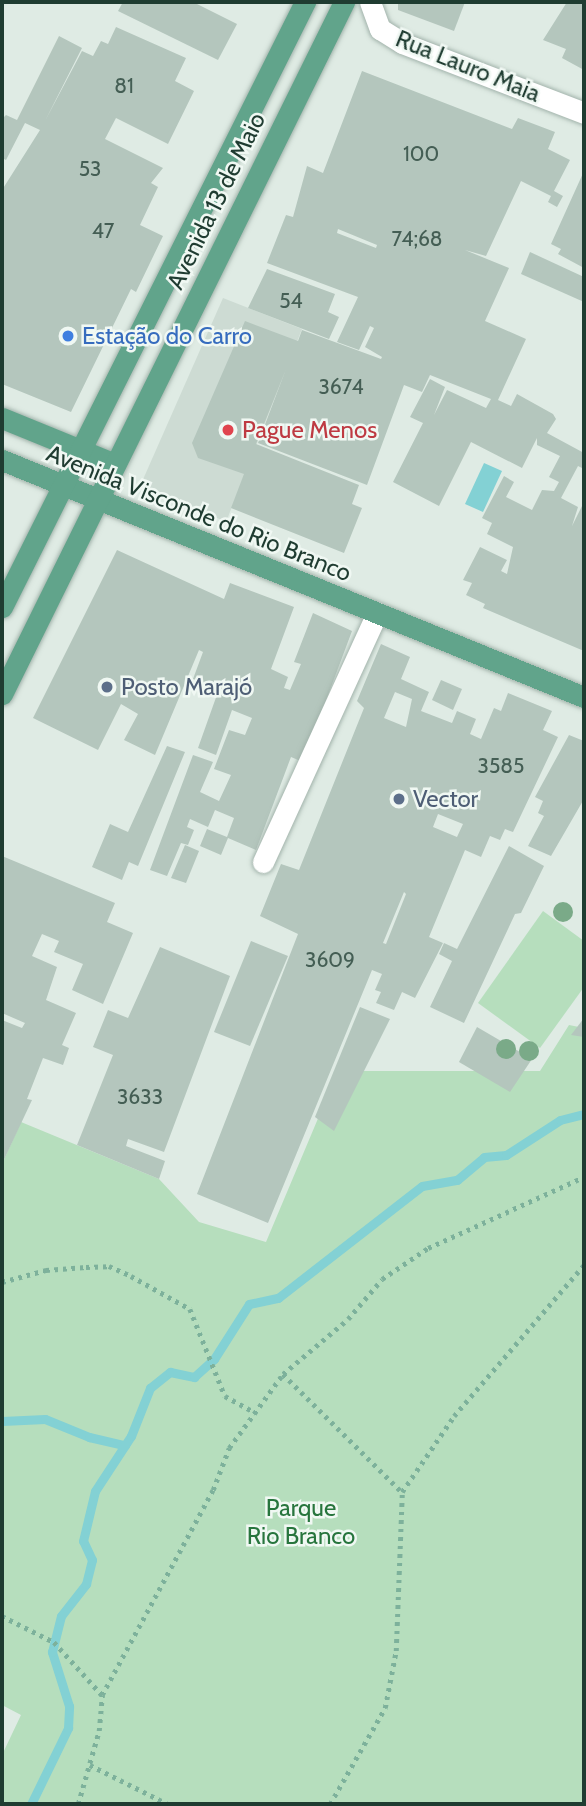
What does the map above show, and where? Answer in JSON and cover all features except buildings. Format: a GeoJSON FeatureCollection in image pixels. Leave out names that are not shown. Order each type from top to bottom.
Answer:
{"type":"FeatureCollection","features":[{"type":"Feature","properties":{"kind":"main road","name":"Avenida 13 de Maio"},"geometry":{"type":"LineString","coordinates":[[2,607],[305,2]]}},
{"type":"Feature","properties":{"kind":"main road","name":"Avenida 13 de Maio"},"geometry":{"type":"LineString","coordinates":[[2,694],[344,2]]}},
{"type":"Feature","properties":{"kind":"main road","name":"Avenida Visconde do Rio Branco"},"geometry":{"type":"LineString","coordinates":[[2,418],[115,464]]}},
{"type":"Feature","properties":{"kind":"main road","name":"Avenida Visconde do Rio Branco"},"geometry":{"type":"LineString","coordinates":[[2,460],[584,697]]}},
{"type":"Feature","properties":{"kind":"street","name":"Rua Lauro Maia"},"geometry":{"type":"LineString","coordinates":[[370,2],[380,29],[402,43],[584,113]]}},
{"type":"Feature","properties":{"kind":"street"},"geometry":{"type":"LineString","coordinates":[[262,862],[377,613]]}},
{"type":"Feature","properties":{"kind":"path"},"geometry":{"type":"LineString","coordinates":[[78,1804],[99,1731],[102,1695],[213,1490],[229,1448],[283,1374],[348,1320],[382,1279],[428,1248],[584,1177]]}},
{"type":"Feature","properties":{"kind":"path"},"geometry":{"type":"LineString","coordinates":[[330,1804],[385,1708],[396,1651],[402,1492],[454,1416],[584,1265]]}},
{"type":"Feature","properties":{"kind":"path"},"geometry":{"type":"LineString","coordinates":[[2,1282],[46,1270],[86,1267],[108,1266],[131,1276],[190,1309],[225,1396],[256,1413]]}},
{"type":"Feature","properties":{"kind":"path"},"geometry":{"type":"LineString","coordinates":[[283,1374],[402,1492]]}},
{"type":"Feature","properties":{"kind":"path"},"geometry":{"type":"LineString","coordinates":[[2,1616],[54,1642],[102,1695]]}},
{"type":"Feature","properties":{"kind":"path"},"geometry":{"type":"LineString","coordinates":[[90,1765],[168,1804]]}},
{"type":"Feature","properties":{"kind":"shaded area"},"geometry":{"type":"Polygon","coordinates":[[[223,298],[302,329],[226,522],[141,484],[223,298]]]}},
{"type":"Feature","properties":{"kind":"green space"},"geometry":{"type":"Polygon","coordinates":[[[543,911],[584,941],[584,987],[540,1048],[478,1003],[543,911]]]}},
{"type":"Feature","properties":{"kind":"green space","name":"Parque Rio Branco"},"geometry":{"type":"Polygon","coordinates":[[[569,1025],[584,1028],[584,1804],[2,1804],[2,1755],[21,1715],[2,1705],[2,1164],[21,1122],[159,1179],[199,1222],[266,1242],[338,1071],[540,1071],[569,1025]]]}},
{"type":"Feature","properties":{"kind":"water"},"geometry":{"type":"Polygon","coordinates":[[[484,463],[502,471],[483,512],[465,504],[484,463]]]}},
{"type":"Feature","properties":{"kind":"waterway"},"geometry":{"type":"LineString","coordinates":[[31,1804],[68,1728],[69,1706],[52,1652],[61,1616],[86,1584],[92,1560],[83,1541],[95,1491],[131,1436],[150,1388],[170,1372],[194,1377],[214,1359],[249,1304],[278,1298],[422,1186],[457,1180],[484,1157],[506,1155],[560,1120],[584,1114]]}},
{"type":"Feature","properties":{"kind":"waterway"},"geometry":{"type":"LineString","coordinates":[[2,1421],[45,1419],[89,1437],[125,1445]]}},
{"type":"Feature","properties":{"kind":"place","name":"Estação do Carro"},"geometry":{"type":"Point","coordinates":[68,336]}},
{"type":"Feature","properties":{"kind":"place","name":"Pague Menos"},"geometry":{"type":"Point","coordinates":[228,430]}},
{"type":"Feature","properties":{"kind":"place","name":"Posto Marajó"},"geometry":{"type":"Point","coordinates":[107,687]}},
{"type":"Feature","properties":{"kind":"place","name":"Vector"},"geometry":{"type":"Point","coordinates":[399,799]}}]}
